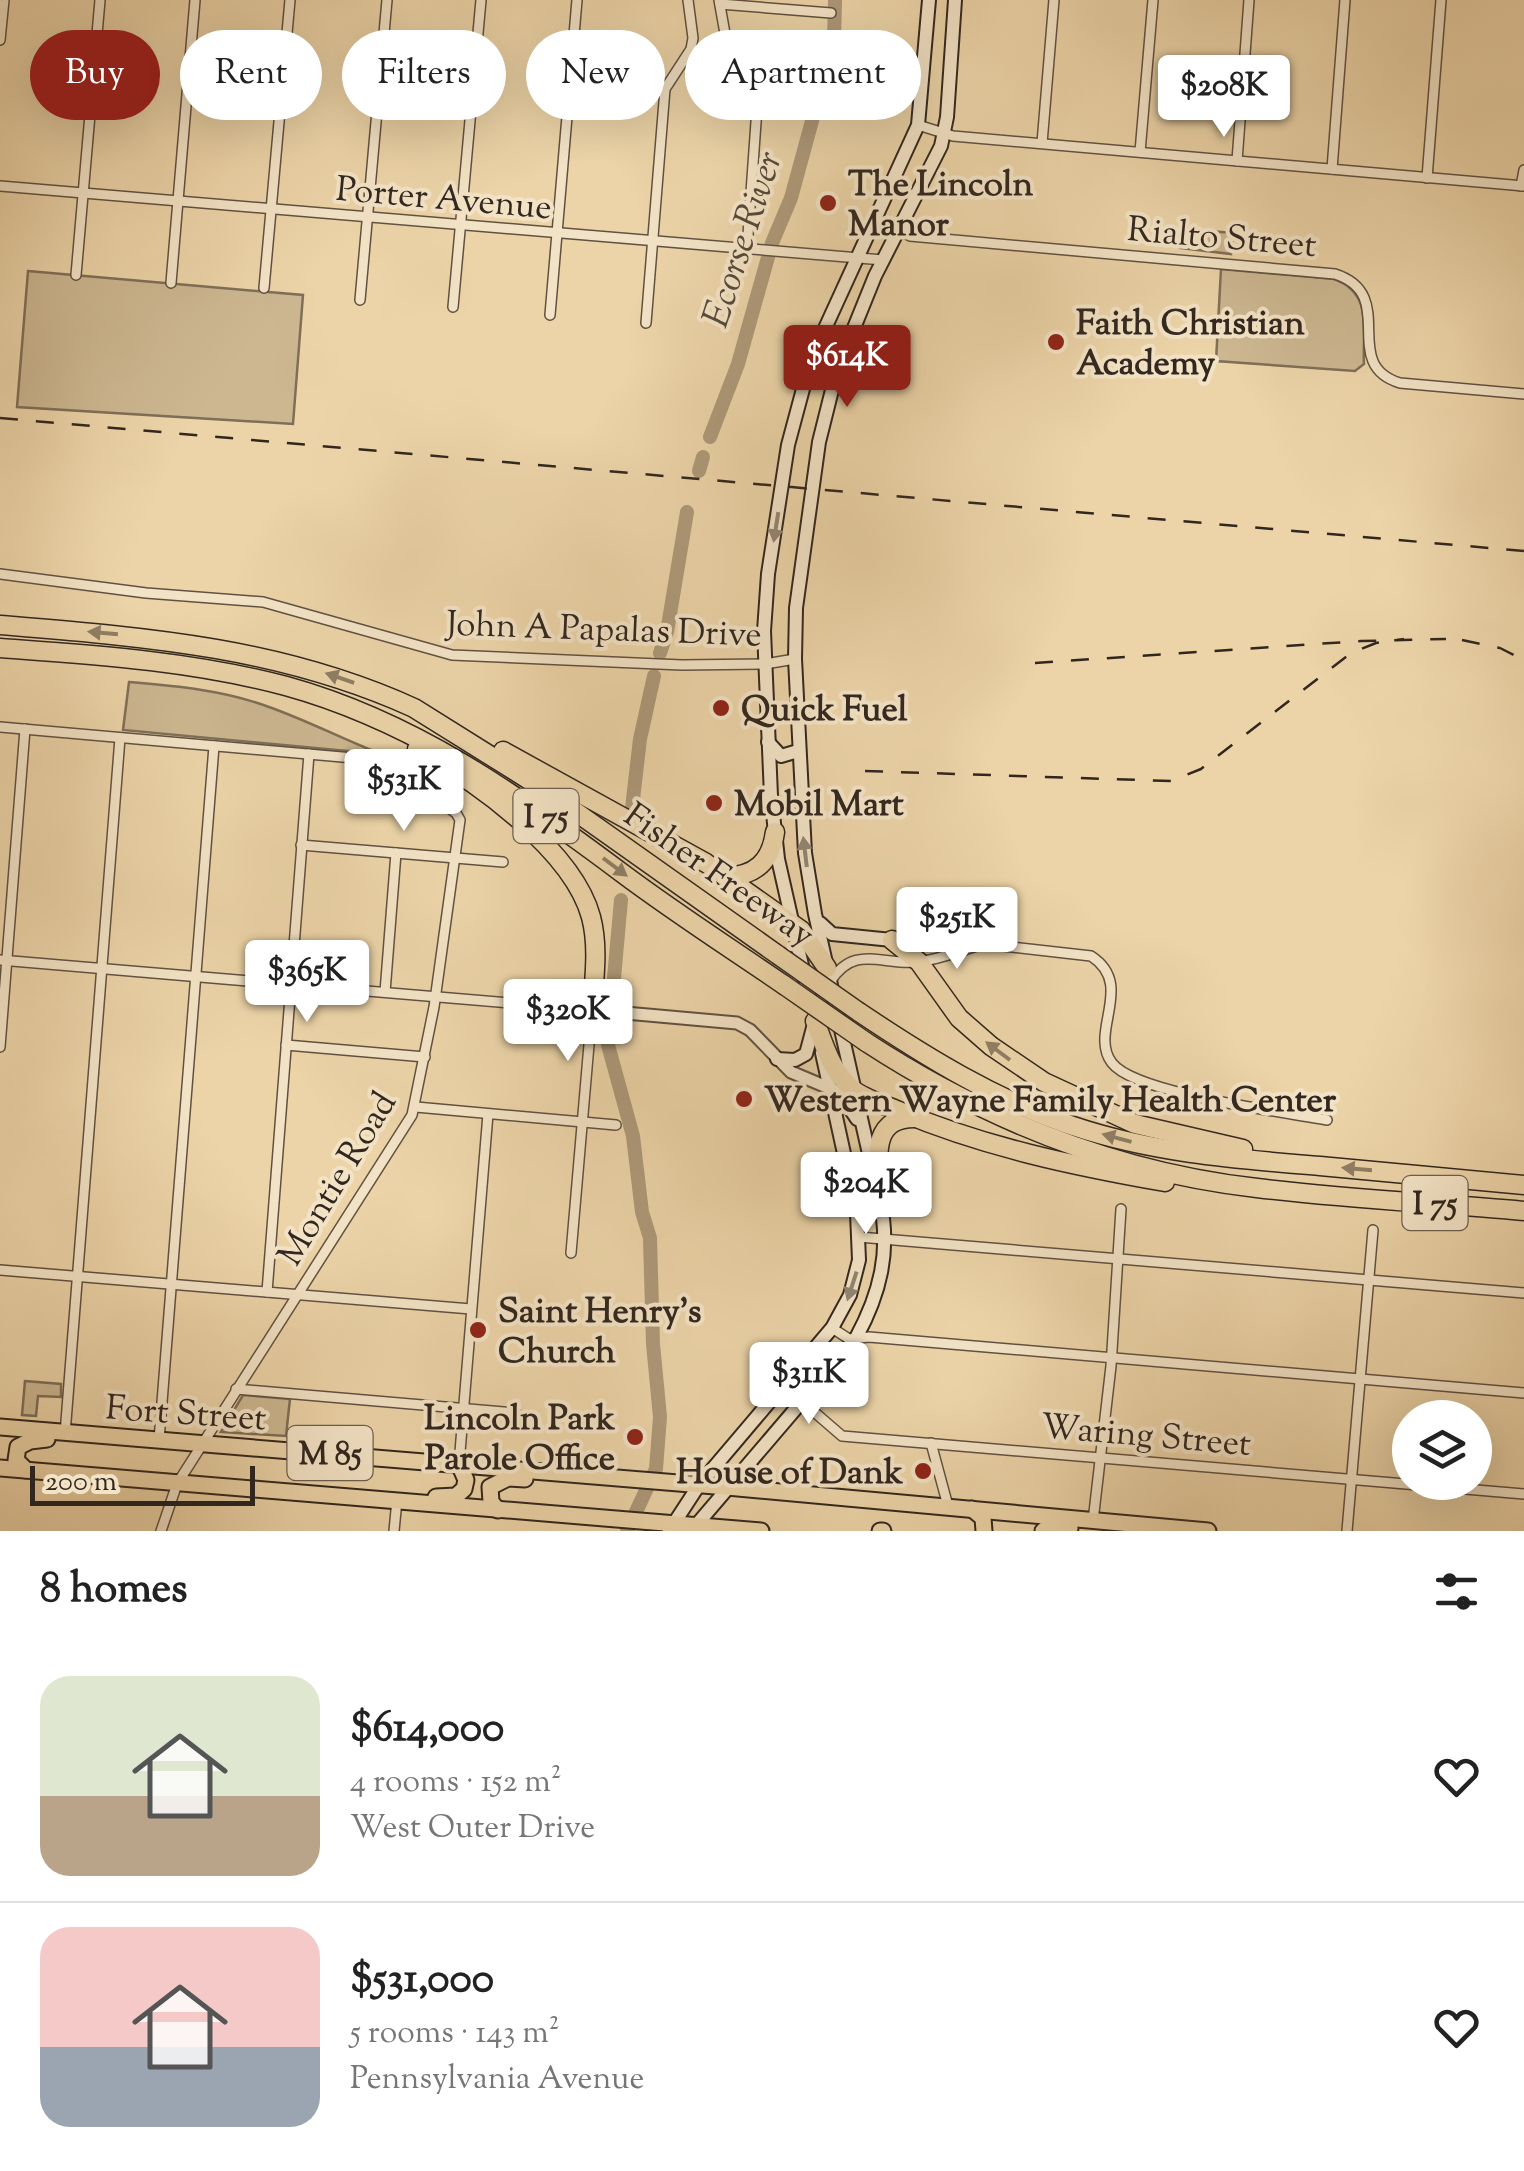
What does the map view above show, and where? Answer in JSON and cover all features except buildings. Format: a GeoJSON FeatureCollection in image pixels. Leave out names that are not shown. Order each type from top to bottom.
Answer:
{"type":"FeatureCollection","features":[{"type":"Feature","properties":{"kind":"highway","name":"Fisher Freeway"},"geometry":{"type":"LineString","coordinates":[[0,625],[157,638],[244,652],[342,678],[394,699],[542,788],[907,1045],[978,1085],[1072,1126],[1150,1147],[1245,1160],[1524,1185]]}},
{"type":"Feature","properties":{"kind":"highway","name":"Fisher Freeway"},"geometry":{"type":"LineString","coordinates":[[0,648],[177,664],[286,686],[410,733],[482,772],[866,1042],[960,1098],[1039,1134],[1156,1169],[1254,1188],[1524,1211]]}},
{"type":"Feature","properties":{"kind":"highway"},"geometry":{"type":"LineString","coordinates":[[286,686],[442,764],[500,806],[563,865],[579,887],[592,918],[604,1011]]}},
{"type":"Feature","properties":{"kind":"highway"},"geometry":{"type":"LineString","coordinates":[[430,718],[467,729],[644,826],[726,877],[810,941],[829,975]]}},
{"type":"Feature","properties":{"kind":"highway"},"geometry":{"type":"LineString","coordinates":[[726,877],[745,875],[759,867],[770,852],[775,832]]}},
{"type":"Feature","properties":{"kind":"highway"},"geometry":{"type":"LineString","coordinates":[[892,940],[919,962],[951,1008],[973,1030],[1016,1064],[1068,1095],[1161,1132],[1317,1166]]}},
{"type":"Feature","properties":{"kind":"highway"},"geometry":{"type":"LineString","coordinates":[[814,1021],[833,1066],[855,1092],[918,1118],[999,1146],[1099,1171],[1219,1190],[1254,1188]]}},
{"type":"Feature","properties":{"kind":"highway"},"geometry":{"type":"LineString","coordinates":[[881,1207],[877,1157],[880,1138],[893,1124],[918,1118]]}},
{"type":"Feature","properties":{"kind":"main road"},"geometry":{"type":"LineString","coordinates":[[672,1527],[698,1485],[832,1328],[854,1282],[859,1237],[854,1198],[775,832],[765,664],[768,574],[788,445],[811,359],[918,124],[929,0]]}},
{"type":"Feature","properties":{"kind":"main road"},"geometry":{"type":"LineString","coordinates":[[693,1528],[856,1338],[876,1295],[885,1238],[881,1207],[815,914],[805,853],[794,660],[799,572],[819,442],[836,370],[882,260],[941,146],[954,0]]}},
{"type":"Feature","properties":{"kind":"main road"},"geometry":{"type":"LineString","coordinates":[[928,22],[952,24]]}},
{"type":"Feature","properties":{"kind":"main road"},"geometry":{"type":"LineString","coordinates":[[832,311],[840,325],[851,328]]}},
{"type":"Feature","properties":{"kind":"main road"},"geometry":{"type":"LineString","coordinates":[[768,742],[781,756],[798,751]]}},
{"type":"Feature","properties":{"kind":"main road"},"geometry":{"type":"LineString","coordinates":[[770,780],[786,775],[800,785]]}},
{"type":"Feature","properties":{"kind":"main road"},"geometry":{"type":"LineString","coordinates":[[815,914],[830,933],[892,940]]}},
{"type":"Feature","properties":{"kind":"main road"},"geometry":{"type":"LineString","coordinates":[[776,1059],[795,1060],[806,1054],[814,1021]]}},
{"type":"Feature","properties":{"kind":"main road"},"geometry":{"type":"LineString","coordinates":[[829,1088],[840,1094],[861,1125]]}},
{"type":"Feature","properties":{"kind":"main road"},"geometry":{"type":"LineString","coordinates":[[854,1198],[867,1216],[876,1215],[881,1207]]}},
{"type":"Feature","properties":{"kind":"main road","name":"Fort Street"},"geometry":{"type":"LineString","coordinates":[[0,1428],[727,1486]]}},
{"type":"Feature","properties":{"kind":"main road"},"geometry":{"type":"LineString","coordinates":[[26,1470],[19,1466],[15,1453],[30,1441],[44,1438],[138,1447],[156,1440]]}},
{"type":"Feature","properties":{"kind":"main road"},"geometry":{"type":"LineString","coordinates":[[333,1496],[363,1490],[451,1497],[465,1486],[459,1464]]}},
{"type":"Feature","properties":{"kind":"main road","name":"Fort Street"},"geometry":{"type":"LineString","coordinates":[[0,1468],[693,1528]]}},
{"type":"Feature","properties":{"kind":"main road"},"geometry":{"type":"LineString","coordinates":[[498,1510],[489,1491],[494,1482],[508,1478],[584,1483],[596,1476]]}},
{"type":"Feature","properties":{"kind":"main road","name":"M 85"},"geometry":{"type":"LineString","coordinates":[[727,1486],[968,1508],[1098,1526],[1208,1531]]}},
{"type":"Feature","properties":{"kind":"main road"},"geometry":{"type":"LineString","coordinates":[[968,1508],[980,1514],[984,1531]]}},
{"type":"Feature","properties":{"kind":"main road"},"geometry":{"type":"LineString","coordinates":[[1043,1531],[1050,1526],[1098,1526]]}},
{"type":"Feature","properties":{"kind":"main road","name":"M 85"},"geometry":{"type":"LineString","coordinates":[[693,1528],[761,1531]]}},
{"type":"Feature","properties":{"kind":"street"},"geometry":{"type":"LineString","coordinates":[[0,40],[4,0]]}},
{"type":"Feature","properties":{"kind":"street"},"geometry":{"type":"LineString","coordinates":[[76,275],[100,0]]}},
{"type":"Feature","properties":{"kind":"street"},"geometry":{"type":"LineString","coordinates":[[171,283],[195,0]]}},
{"type":"Feature","properties":{"kind":"street"},"geometry":{"type":"LineString","coordinates":[[264,288],[290,0]]}},
{"type":"Feature","properties":{"kind":"street"},"geometry":{"type":"LineString","coordinates":[[360,300],[387,0]]}},
{"type":"Feature","properties":{"kind":"street"},"geometry":{"type":"LineString","coordinates":[[453,307],[481,0]]}},
{"type":"Feature","properties":{"kind":"street"},"geometry":{"type":"LineString","coordinates":[[550,315],[577,0]]}},
{"type":"Feature","properties":{"kind":"street"},"geometry":{"type":"LineString","coordinates":[[646,322],[665,89],[693,38],[688,0]]}},
{"type":"Feature","properties":{"kind":"street"},"geometry":{"type":"LineString","coordinates":[[1042,144],[1054,0]]}},
{"type":"Feature","properties":{"kind":"street"},"geometry":{"type":"LineString","coordinates":[[1140,152],[1153,0]]}},
{"type":"Feature","properties":{"kind":"street"},"geometry":{"type":"LineString","coordinates":[[1236,161],[1249,0]]}},
{"type":"Feature","properties":{"kind":"street"},"geometry":{"type":"LineString","coordinates":[[1332,170],[1345,0]]}},
{"type":"Feature","properties":{"kind":"street"},"geometry":{"type":"LineString","coordinates":[[1427,178],[1441,0]]}},
{"type":"Feature","properties":{"kind":"street"},"geometry":{"type":"LineString","coordinates":[[725,30],[720,2],[832,13]]}},
{"type":"Feature","properties":{"kind":"street"},"geometry":{"type":"LineString","coordinates":[[746,249],[756,120]]}},
{"type":"Feature","properties":{"kind":"street"},"geometry":{"type":"LineString","coordinates":[[918,124],[944,133],[1042,144],[1523,186],[1524,170]]}},
{"type":"Feature","properties":{"kind":"street","name":"Porter Avenue"},"geometry":{"type":"LineString","coordinates":[[0,186],[882,260]]}},
{"type":"Feature","properties":{"kind":"street","name":"Rialto Street"},"geometry":{"type":"LineString","coordinates":[[899,230],[910,236],[1336,274],[1352,282],[1365,296],[1370,314],[1370,356],[1385,378],[1400,383],[1524,394]]}},
{"type":"Feature","properties":{"kind":"street","name":"John A Papalas Drive"},"geometry":{"type":"LineString","coordinates":[[0,574],[146,594],[262,602],[452,655],[682,665],[794,660]]}},
{"type":"Feature","properties":{"kind":"street"},"geometry":{"type":"LineString","coordinates":[[0,727],[309,754],[267,1292]]}},
{"type":"Feature","properties":{"kind":"street"},"geometry":{"type":"LineString","coordinates":[[0,1047],[25,729]]}},
{"type":"Feature","properties":{"kind":"street"},"geometry":{"type":"LineString","coordinates":[[65,1434],[120,738]]}},
{"type":"Feature","properties":{"kind":"street"},"geometry":{"type":"LineString","coordinates":[[156,1440],[214,746]]}},
{"type":"Feature","properties":{"kind":"street","name":"Montie Road"},"geometry":{"type":"LineString","coordinates":[[161,1531],[176,1484],[416,1107],[436,996],[460,818],[383,762],[309,754]]}},
{"type":"Feature","properties":{"kind":"street"},"geometry":{"type":"LineString","coordinates":[[301,845],[503,862]]}},
{"type":"Feature","properties":{"kind":"street"},"geometry":{"type":"LineString","coordinates":[[385,992],[396,853]]}},
{"type":"Feature","properties":{"kind":"street"},"geometry":{"type":"LineString","coordinates":[[892,940],[1080,953],[1100,962],[1108,972],[1112,986],[1107,1052],[1120,1070],[1172,1091],[1327,1120]]}},
{"type":"Feature","properties":{"kind":"street"},"geometry":{"type":"LineString","coordinates":[[829,975],[851,960],[919,962],[984,944]]}},
{"type":"Feature","properties":{"kind":"street"},"geometry":{"type":"LineString","coordinates":[[4,960],[737,1023],[756,1036],[791,1072],[829,1088]]}},
{"type":"Feature","properties":{"kind":"street"},"geometry":{"type":"LineString","coordinates":[[571,1252],[582,1122],[604,1011]]}},
{"type":"Feature","properties":{"kind":"street"},"geometry":{"type":"LineString","coordinates":[[286,1046],[425,1057]]}},
{"type":"Feature","properties":{"kind":"street"},"geometry":{"type":"LineString","coordinates":[[416,1107],[616,1125]]}},
{"type":"Feature","properties":{"kind":"street"},"geometry":{"type":"LineString","coordinates":[[459,1464],[488,1114]]}},
{"type":"Feature","properties":{"kind":"street"},"geometry":{"type":"LineString","coordinates":[[1098,1526],[1121,1209]]}},
{"type":"Feature","properties":{"kind":"street"},"geometry":{"type":"LineString","coordinates":[[1347,1531],[1373,1230]]}},
{"type":"Feature","properties":{"kind":"street"},"geometry":{"type":"LineString","coordinates":[[859,1237],[1524,1293]]}},
{"type":"Feature","properties":{"kind":"street"},"geometry":{"type":"LineString","coordinates":[[0,1270],[471,1308]]}},
{"type":"Feature","properties":{"kind":"street"},"geometry":{"type":"LineString","coordinates":[[832,1328],[856,1338],[1524,1393]]}},
{"type":"Feature","properties":{"kind":"street","name":"Waring Street"},"geometry":{"type":"LineString","coordinates":[[782,1384],[842,1436],[1524,1494]]}},
{"type":"Feature","properties":{"kind":"street"},"geometry":{"type":"LineString","coordinates":[[236,1389],[516,1413]]}},
{"type":"Feature","properties":{"kind":"street"},"geometry":{"type":"LineString","coordinates":[[931,1444],[948,1506]]}},
{"type":"Feature","properties":{"kind":"street"},"geometry":{"type":"LineString","coordinates":[[394,1531],[396,1500]]}},
{"type":"Feature","properties":{"kind":"shaded area"},"geometry":{"type":"Polygon","coordinates":[[[1183,229],[1233,233],[1231,254],[1180,248],[1183,229]]]}},
{"type":"Feature","properties":{"kind":"shaded area"},"geometry":{"type":"Polygon","coordinates":[[[1221,269],[1334,279],[1347,285],[1361,303],[1364,364],[1355,371],[1216,361],[1221,269]]]}},
{"type":"Feature","properties":{"kind":"shaded area"},"geometry":{"type":"Polygon","coordinates":[[[28,271],[303,295],[293,424],[17,407],[28,271]]]}},
{"type":"Feature","properties":{"kind":"shaded area"},"geometry":{"type":"Polygon","coordinates":[[[129,682],[235,696],[371,750],[369,753],[123,730],[129,682]]]}},
{"type":"Feature","properties":{"kind":"shaded area"},"geometry":{"type":"Polygon","coordinates":[[[25,1381],[61,1384],[61,1397],[38,1396],[36,1416],[22,1415],[25,1381]]]}},
{"type":"Feature","properties":{"kind":"shaded area"},"geometry":{"type":"Polygon","coordinates":[[[243,1395],[290,1399],[286,1436],[221,1432],[243,1395]]]}},
{"type":"Feature","properties":{"kind":"waterway","name":"Ecorse River"},"geometry":{"type":"LineString","coordinates":[[710,437],[738,364],[772,243],[791,198],[834,40],[835,0]]}},
{"type":"Feature","properties":{"kind":"waterway","name":"Ecorse River"},"geometry":{"type":"LineString","coordinates":[[699,471],[703,457]]}},
{"type":"Feature","properties":{"kind":"waterway","name":"Ecorse River"},"geometry":{"type":"LineString","coordinates":[[660,653],[687,512]]}},
{"type":"Feature","properties":{"kind":"waterway","name":"Ecorse River"},"geometry":{"type":"LineString","coordinates":[[632,808],[640,739],[654,676]]}},
{"type":"Feature","properties":{"kind":"waterway","name":"Ecorse River"},"geometry":{"type":"LineString","coordinates":[[621,900],[608,1045],[633,1136],[642,1212],[650,1238],[660,1417],[656,1469],[627,1531]]}},
{"type":"Feature","properties":{"kind":"railway"},"geometry":{"type":"LineString","coordinates":[[0,418],[1524,551]]}},
{"type":"Feature","properties":{"kind":"railway"},"geometry":{"type":"LineString","coordinates":[[865,771],[1171,781],[1201,769],[1351,653],[1376,643],[1404,639]]}},
{"type":"Feature","properties":{"kind":"railway"},"geometry":{"type":"LineString","coordinates":[[1035,663],[1446,639]]}},
{"type":"Feature","properties":{"kind":"railway"},"geometry":{"type":"LineString","coordinates":[[1462,640],[1500,648],[1524,660]]}},
{"type":"Feature","properties":{"kind":"place","name":"The Lincoln Manor"},"geometry":{"type":"Point","coordinates":[828,203]}},
{"type":"Feature","properties":{"kind":"place","name":"Faith Christian Academy"},"geometry":{"type":"Point","coordinates":[1056,342]}},
{"type":"Feature","properties":{"kind":"place","name":"Quick Fuel"},"geometry":{"type":"Point","coordinates":[721,708]}},
{"type":"Feature","properties":{"kind":"place","name":"Mobil Mart"},"geometry":{"type":"Point","coordinates":[714,803]}},
{"type":"Feature","properties":{"kind":"place","name":"Western Wayne Family Health Center"},"geometry":{"type":"Point","coordinates":[744,1099]}},
{"type":"Feature","properties":{"kind":"place","name":"Saint Henry's Church"},"geometry":{"type":"Point","coordinates":[478,1330]}},
{"type":"Feature","properties":{"kind":"place","name":"Lincoln Park Parole Office"},"geometry":{"type":"Point","coordinates":[635,1437]}},
{"type":"Feature","properties":{"kind":"place","name":"House of Dank"},"geometry":{"type":"Point","coordinates":[923,1471]}}]}
